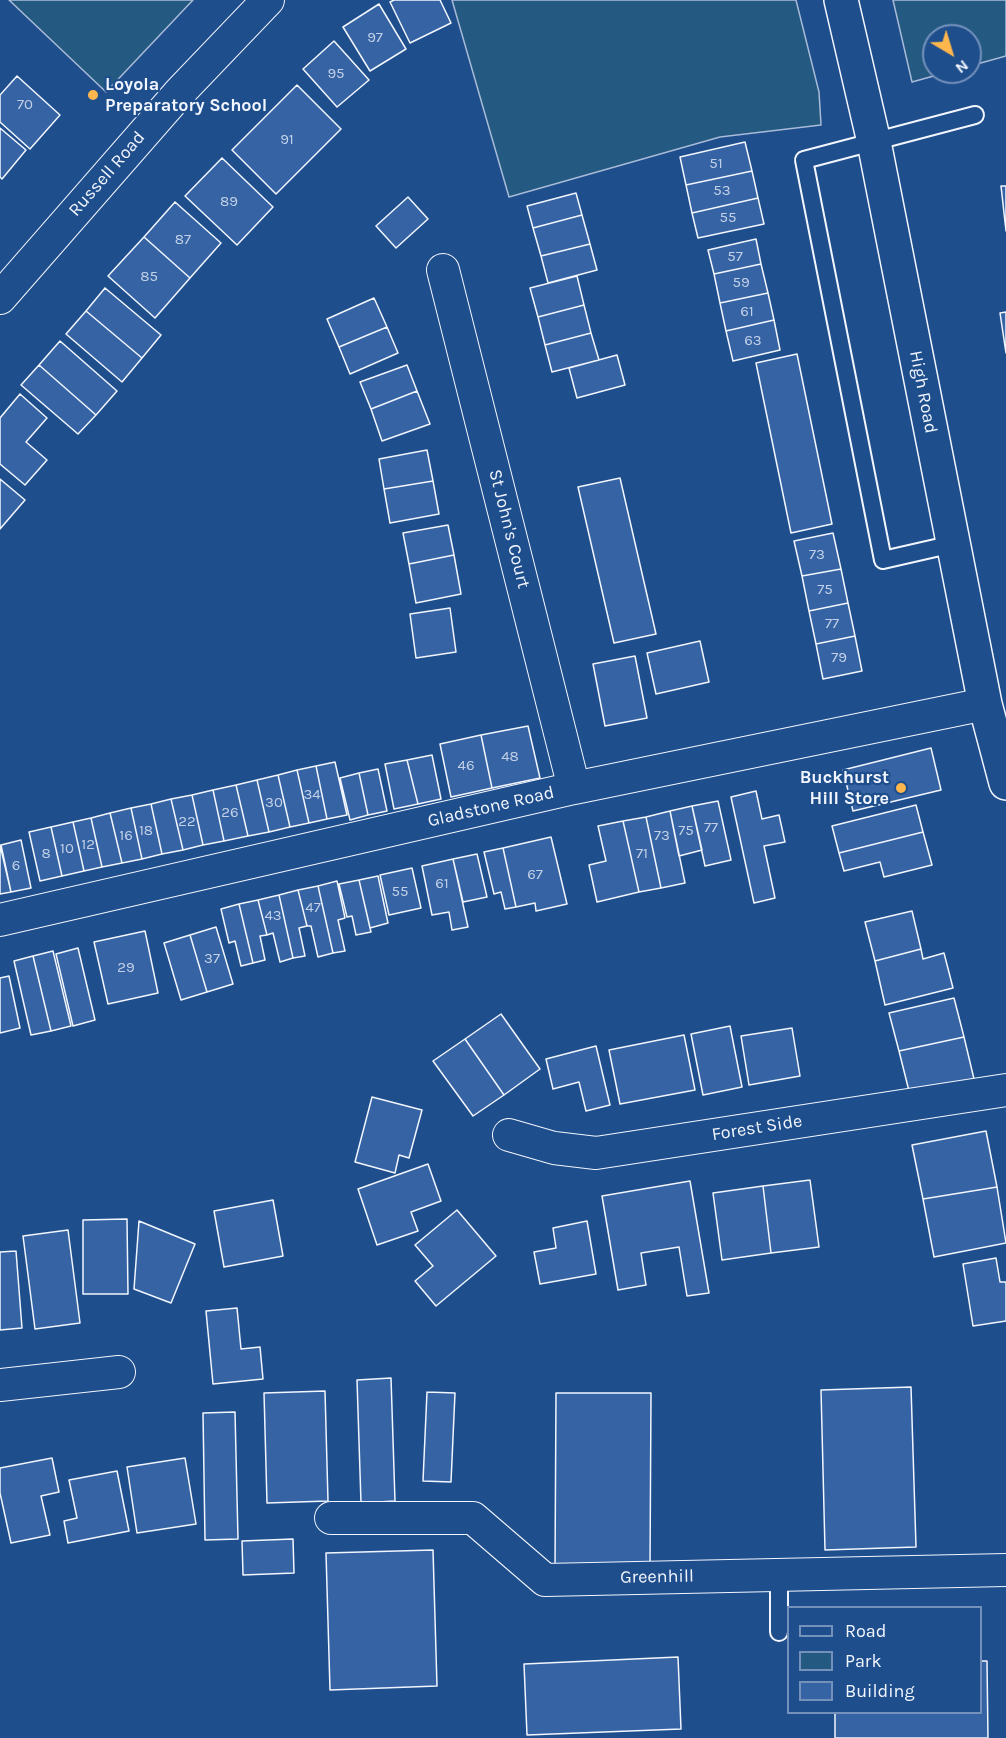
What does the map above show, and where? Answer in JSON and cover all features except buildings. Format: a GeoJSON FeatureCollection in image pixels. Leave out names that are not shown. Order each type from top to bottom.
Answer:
{"type":"FeatureCollection","features":[{"type":"Feature","properties":{"kind":"main road","name":"High Road"},"geometry":{"type":"LineString","coordinates":[[841,0],[874,142],[985,704],[1006,783]]}},
{"type":"Feature","properties":{"kind":"street","name":"Russell Road"},"geometry":{"type":"LineString","coordinates":[[0,298],[180,92],[268,0]]}},
{"type":"Feature","properties":{"kind":"street","name":"St John's Court"},"geometry":{"type":"LineString","coordinates":[[443,270],[574,788]]}},
{"type":"Feature","properties":{"kind":"street","name":"Gladstone Road"},"geometry":{"type":"LineString","coordinates":[[0,920],[574,788],[985,704]]}},
{"type":"Feature","properties":{"kind":"street","name":"Forest Side"},"geometry":{"type":"LineString","coordinates":[[509,1135],[554,1148],[596,1153],[1006,1090]]}},
{"type":"Feature","properties":{"kind":"street"},"geometry":{"type":"LineString","coordinates":[[0,1385],[119,1372]]}},
{"type":"Feature","properties":{"kind":"street","name":"Greenhill"},"geometry":{"type":"LineString","coordinates":[[331,1518],[473,1518],[545,1580],[1006,1570]]}},
{"type":"Feature","properties":{"kind":"lane"},"geometry":{"type":"LineString","coordinates":[[953,544],[883,560],[804,160],[975,115]]}},
{"type":"Feature","properties":{"kind":"lane"},"geometry":{"type":"LineString","coordinates":[[779,1575],[779,1632]]}},
{"type":"Feature","properties":{"kind":"green space"},"geometry":{"type":"Polygon","coordinates":[[[9,0],[193,0],[106,92],[9,0]]]}},
{"type":"Feature","properties":{"kind":"green space"},"geometry":{"type":"Polygon","coordinates":[[[452,0],[796,0],[819,92],[821,125],[720,137],[509,197],[452,0]]]}},
{"type":"Feature","properties":{"kind":"green space"},"geometry":{"type":"Polygon","coordinates":[[[893,0],[1006,0],[1006,56],[982,63],[982,24],[922,24],[922,79],[912,82],[893,0]]]}},
{"type":"Feature","properties":{"kind":"place","name":"Loyola Preparatory School"},"geometry":{"type":"Point","coordinates":[93,95]}},
{"type":"Feature","properties":{"kind":"place","name":"Buckhurst Hill Store"},"geometry":{"type":"Point","coordinates":[901,788]}}]}
